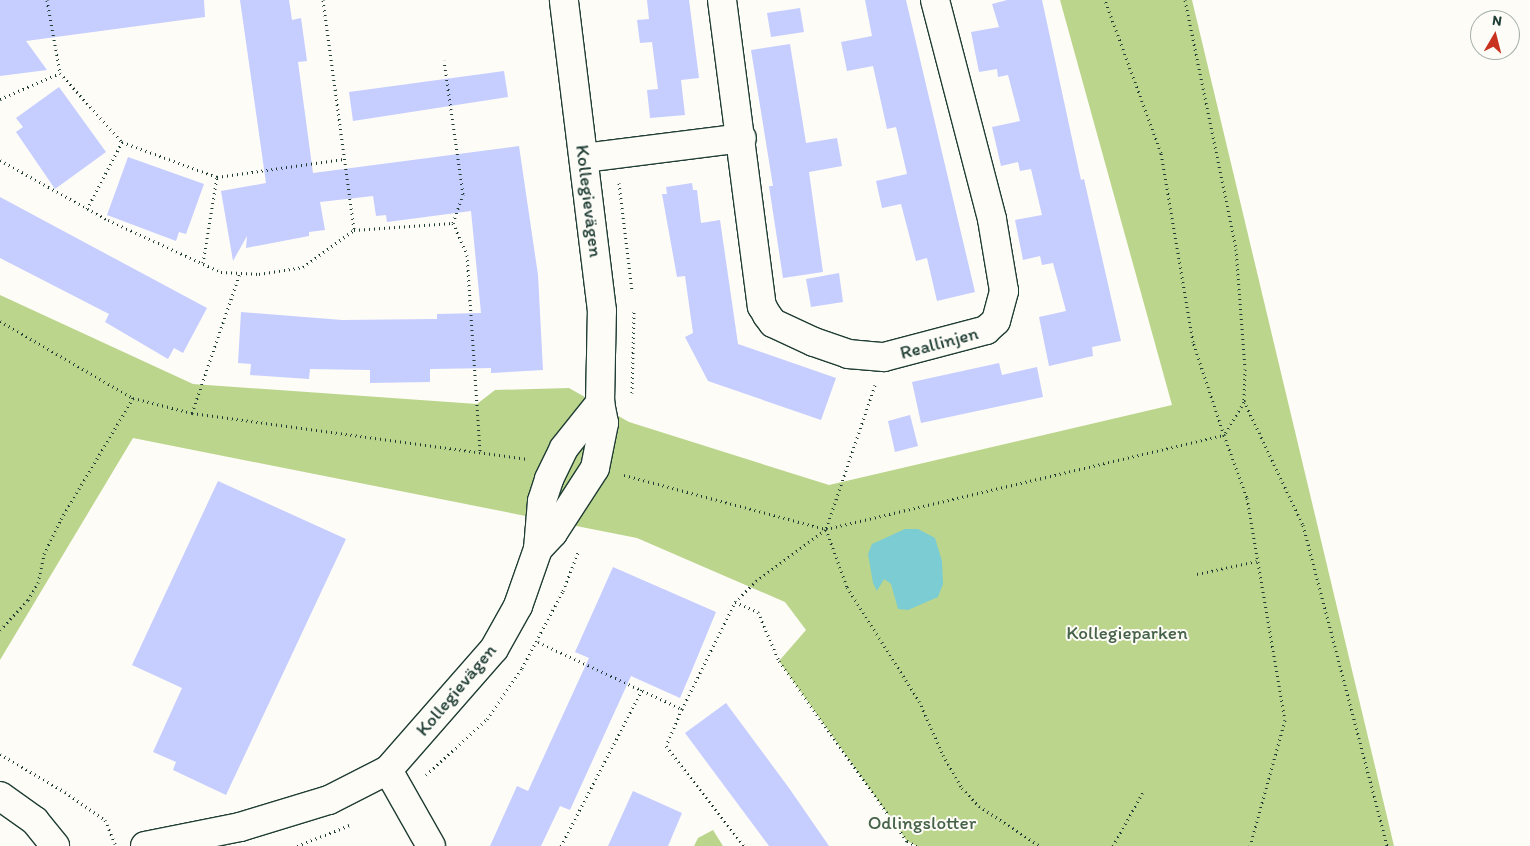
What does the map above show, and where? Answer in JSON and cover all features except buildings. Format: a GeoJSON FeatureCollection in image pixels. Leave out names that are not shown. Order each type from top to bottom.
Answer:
{"type":"FeatureCollection","features":[{"type":"Feature","properties":{"kind":"street","name":"Kollegievägen"},"geometry":{"type":"LineString","coordinates":[[538,549],[553,533],[595,468],[603,433],[600,403],[602,311],[564,0]]}},
{"type":"Feature","properties":{"kind":"street","name":"Reallinjen"},"geometry":{"type":"LineString","coordinates":[[722,0],[742,138],[762,306],[773,323],[814,342],[848,354],[884,357],[986,330],[996,322],[1004,291],[992,219],[935,0]]}},
{"type":"Feature","properties":{"kind":"street"},"geometry":{"type":"LineString","coordinates":[[584,158],[742,138]]}},
{"type":"Feature","properties":{"kind":"street","name":"Kollegievägen"},"geometry":{"type":"LineString","coordinates":[[145,846],[240,828],[320,802],[388,770],[494,649],[518,606],[538,549],[542,501],[556,464],[564,448],[600,403]]}},
{"type":"Feature","properties":{"kind":"street"},"geometry":{"type":"LineString","coordinates":[[388,770],[431,846]]}},
{"type":"Feature","properties":{"kind":"street"},"geometry":{"type":"LineString","coordinates":[[0,796],[35,821],[55,846]]}},
{"type":"Feature","properties":{"kind":"path"},"geometry":{"type":"LineString","coordinates":[[47,0],[60,73],[122,142],[217,177],[344,158]]}},
{"type":"Feature","properties":{"kind":"path"},"geometry":{"type":"LineString","coordinates":[[323,0],[354,230]]}},
{"type":"Feature","properties":{"kind":"path"},"geometry":{"type":"LineString","coordinates":[[1104,0],[1161,153],[1193,342],[1247,498],[1258,560],[1285,720],[1250,846]]}},
{"type":"Feature","properties":{"kind":"path"},"geometry":{"type":"LineString","coordinates":[[744,846],[666,746],[682,709],[735,602],[756,581],[826,529],[1224,436],[1244,401],[1246,369],[1236,249],[1185,0]]}},
{"type":"Feature","properties":{"kind":"path"},"geometry":{"type":"LineString","coordinates":[[444,60],[464,194],[453,223],[466,255],[480,452]]}},
{"type":"Feature","properties":{"kind":"path"},"geometry":{"type":"LineString","coordinates":[[0,99],[60,73]]}},
{"type":"Feature","properties":{"kind":"path"},"geometry":{"type":"LineString","coordinates":[[87,209],[122,142]]}},
{"type":"Feature","properties":{"kind":"path"},"geometry":{"type":"LineString","coordinates":[[0,160],[87,209],[221,272],[259,274],[303,267],[354,230],[453,223]]}},
{"type":"Feature","properties":{"kind":"path"},"geometry":{"type":"LineString","coordinates":[[203,263],[217,177]]}},
{"type":"Feature","properties":{"kind":"path"},"geometry":{"type":"LineString","coordinates":[[192,413],[240,273]]}},
{"type":"Feature","properties":{"kind":"path"},"geometry":{"type":"LineString","coordinates":[[0,321],[133,398],[192,413],[556,464]]}},
{"type":"Feature","properties":{"kind":"path"},"geometry":{"type":"LineString","coordinates":[[884,357],[826,529],[847,587],[919,701],[953,774],[979,806],[1040,846]]}},
{"type":"Feature","properties":{"kind":"path"},"geometry":{"type":"LineString","coordinates":[[0,630],[28,600],[38,583],[44,554],[61,519],[133,398]]}},
{"type":"Feature","properties":{"kind":"path"},"geometry":{"type":"LineString","coordinates":[[1244,401],[1303,525],[1386,846]]}},
{"type":"Feature","properties":{"kind":"path"},"geometry":{"type":"LineString","coordinates":[[595,468],[826,529]]}},
{"type":"Feature","properties":{"kind":"path"},"geometry":{"type":"LineString","coordinates":[[1197,574],[1258,560]]}},
{"type":"Feature","properties":{"kind":"path"},"geometry":{"type":"LineString","coordinates":[[735,602],[758,612],[780,661],[907,841],[917,846]]}},
{"type":"Feature","properties":{"kind":"path"},"geometry":{"type":"LineString","coordinates":[[538,642],[682,709]]}},
{"type":"Feature","properties":{"kind":"path"},"geometry":{"type":"LineString","coordinates":[[561,846],[642,690]]}},
{"type":"Feature","properties":{"kind":"path"},"geometry":{"type":"LineString","coordinates":[[0,754],[65,792],[105,820],[116,846]]}},
{"type":"Feature","properties":{"kind":"path"},"geometry":{"type":"LineString","coordinates":[[1113,846],[1144,790]]}},
{"type":"Feature","properties":{"kind":"green space","name":"Kollegieparken"},"geometry":{"type":"Polygon","coordinates":[[[1060,0],[1192,0],[1394,846],[917,846],[907,841],[779,661],[806,630],[785,602],[637,538],[133,438],[0,660],[0,295],[193,384],[477,404],[495,390],[569,388],[629,422],[829,485],[1172,405],[1060,0]]]}},
{"type":"Feature","properties":{"kind":"green space"},"geometry":{"type":"Polygon","coordinates":[[[713,830],[723,846],[694,846],[698,838],[713,830]]]}},
{"type":"Feature","properties":{"kind":"water"},"geometry":{"type":"Polygon","coordinates":[[[905,529],[918,529],[935,538],[942,561],[943,584],[938,597],[908,610],[898,609],[891,584],[884,579],[877,591],[873,583],[868,554],[872,544],[905,529]]]}},
{"type":"Feature","properties":{"kind":"park label","name":"Odlingslotter"},"geometry":{"type":"Point","coordinates":[922,823]}}]}
